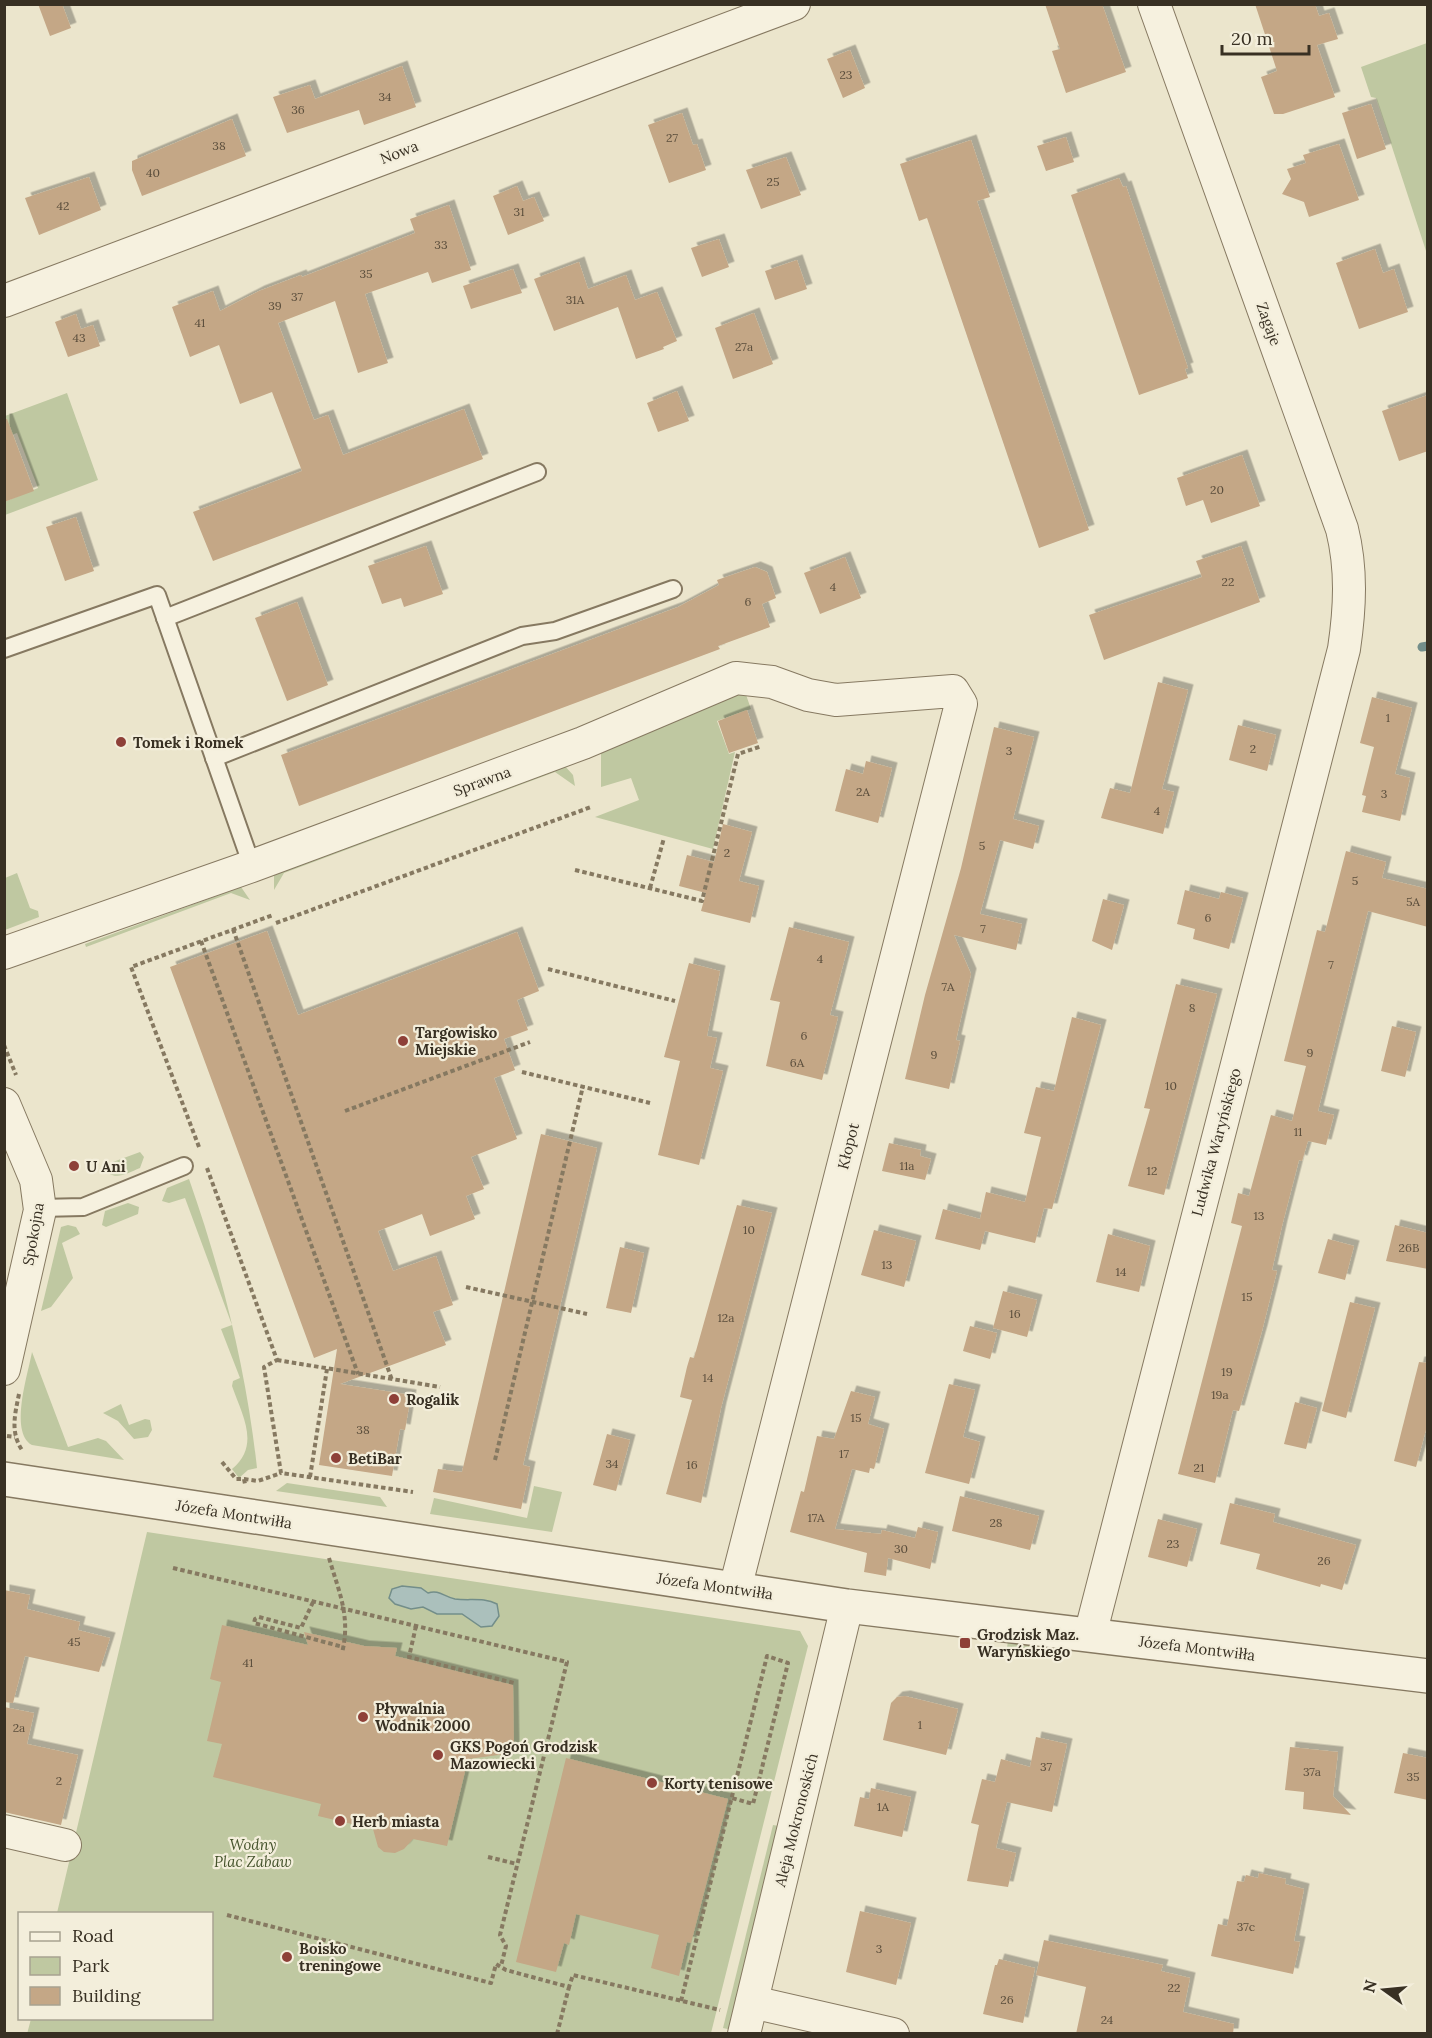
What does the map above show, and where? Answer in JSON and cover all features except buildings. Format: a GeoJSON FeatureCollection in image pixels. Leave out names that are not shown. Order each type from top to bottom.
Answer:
{"type":"FeatureCollection","features":[{"type":"Feature","properties":{"kind":"street","name":"Nowa"},"geometry":{"type":"LineString","coordinates":[[4,301],[794,4]]}},
{"type":"Feature","properties":{"kind":"street","name":"Zagaje"},"geometry":{"type":"LineString","coordinates":[[1154,4],[1342,529],[1348,553],[1350,599],[1344,649]]}},
{"type":"Feature","properties":{"kind":"street","name":"Ludwika Waryńskiego"},"geometry":{"type":"LineString","coordinates":[[1090,1635],[1344,649]]}},
{"type":"Feature","properties":{"kind":"street","name":"Sprawna"},"geometry":{"type":"LineString","coordinates":[[4,953],[252,866],[583,743],[736,678],[772,682],[808,695],[836,700],[953,692],[960,704]]}},
{"type":"Feature","properties":{"kind":"street","name":"Kłopot"},"geometry":{"type":"LineString","coordinates":[[735,1589],[960,704]]}},
{"type":"Feature","properties":{"kind":"street","name":"Spokojna"},"geometry":{"type":"LineString","coordinates":[[4,1104],[36,1180],[40,1208],[12,1380]]}},
{"type":"Feature","properties":{"kind":"street","name":"Józefa Montwiłła"},"geometry":{"type":"LineString","coordinates":[[4,1479],[847,1606],[1428,1676]]}},
{"type":"Feature","properties":{"kind":"street","name":"Aleja Mokronoskich"},"geometry":{"type":"LineString","coordinates":[[740,2015],[847,1606]]}},
{"type":"Feature","properties":{"kind":"street"},"geometry":{"type":"LineString","coordinates":[[4,1831],[65,1845]]}},
{"type":"Feature","properties":{"kind":"street"},"geometry":{"type":"LineString","coordinates":[[740,2015],[894,2034]]}},
{"type":"Feature","properties":{"kind":"lane"},"geometry":{"type":"LineString","coordinates":[[165,618],[537,472]]}},
{"type":"Feature","properties":{"kind":"lane"},"geometry":{"type":"LineString","coordinates":[[214,758],[522,636],[555,631],[674,589]]}},
{"type":"Feature","properties":{"kind":"lane"},"geometry":{"type":"LineString","coordinates":[[5,646],[157,595],[252,866]]}},
{"type":"Feature","properties":{"kind":"lane"},"geometry":{"type":"LineString","coordinates":[[40,1208],[83,1207],[184,1166]]}},
{"type":"Feature","properties":{"kind":"path"},"geometry":{"type":"LineString","coordinates":[[575,870],[702,901],[738,754],[762,746]]}},
{"type":"Feature","properties":{"kind":"path"},"geometry":{"type":"LineString","coordinates":[[276,923],[591,807]]}},
{"type":"Feature","properties":{"kind":"path"},"geometry":{"type":"LineString","coordinates":[[650,888],[664,838]]}},
{"type":"Feature","properties":{"kind":"path"},"geometry":{"type":"LineString","coordinates":[[200,1151],[131,967],[273,915]]}},
{"type":"Feature","properties":{"kind":"path"},"geometry":{"type":"LineString","coordinates":[[233,929],[392,1380]]}},
{"type":"Feature","properties":{"kind":"path"},"geometry":{"type":"LineString","coordinates":[[201,941],[358,1374]]}},
{"type":"Feature","properties":{"kind":"path"},"geometry":{"type":"LineString","coordinates":[[548,969],[675,1001]]}},
{"type":"Feature","properties":{"kind":"path"},"geometry":{"type":"LineString","coordinates":[[345,1111],[530,1042]]}},
{"type":"Feature","properties":{"kind":"path"},"geometry":{"type":"LineString","coordinates":[[522,1072],[650,1103]]}},
{"type":"Feature","properties":{"kind":"path"},"geometry":{"type":"LineString","coordinates":[[495,1460],[583,1086]]}},
{"type":"Feature","properties":{"kind":"path"},"geometry":{"type":"LineString","coordinates":[[204,1162],[277,1360]]}},
{"type":"Feature","properties":{"kind":"path"},"geometry":{"type":"LineString","coordinates":[[466,1287],[587,1314]]}},
{"type":"Feature","properties":{"kind":"path"},"geometry":{"type":"LineString","coordinates":[[281,1473],[264,1367],[277,1360],[440,1388]]}},
{"type":"Feature","properties":{"kind":"path"},"geometry":{"type":"LineString","coordinates":[[310,1477],[327,1369]]}},
{"type":"Feature","properties":{"kind":"path"},"geometry":{"type":"LineString","coordinates":[[12,1380],[15,1437],[27,1455]]}},
{"type":"Feature","properties":{"kind":"path"},"geometry":{"type":"LineString","coordinates":[[7,1436],[15,1437]]}},
{"type":"Feature","properties":{"kind":"path"},"geometry":{"type":"LineString","coordinates":[[222,1462],[236,1479],[258,1481],[281,1473],[413,1492]]}},
{"type":"Feature","properties":{"kind":"path"},"geometry":{"type":"LineString","coordinates":[[244,1479],[245,1491]]}},
{"type":"Feature","properties":{"kind":"path"},"geometry":{"type":"LineString","coordinates":[[327,1551],[345,1610],[347,1629],[342,1653]]}},
{"type":"Feature","properties":{"kind":"path"},"geometry":{"type":"LineString","coordinates":[[173,1568],[567,1662],[500,1935],[506,1946],[501,1966]]}},
{"type":"Feature","properties":{"kind":"path"},"geometry":{"type":"LineString","coordinates":[[313,1602],[301,1628],[259,1617],[255,1618],[254,1623],[343,1647]]}},
{"type":"Feature","properties":{"kind":"path"},"geometry":{"type":"LineString","coordinates":[[416,1626],[409,1658],[514,1683]]}},
{"type":"Feature","properties":{"kind":"path"},"geometry":{"type":"LineString","coordinates":[[681,2001],[767,1656],[788,1663],[753,1804],[732,1798]]}},
{"type":"Feature","properties":{"kind":"path"},"geometry":{"type":"LineString","coordinates":[[488,1857],[517,1864]]}},
{"type":"Feature","properties":{"kind":"path"},"geometry":{"type":"LineString","coordinates":[[227,1915],[491,1983],[495,1964],[507,1970],[569,1987]]}},
{"type":"Feature","properties":{"kind":"path"},"geometry":{"type":"LineString","coordinates":[[557,2034],[573,1975],[740,2015]]}},
{"type":"Feature","properties":{"kind":"green space"},"geometry":{"type":"Polygon","coordinates":[[[1428,43],[1427,254],[1376,98],[1371,97],[1361,67],[1428,43]]]}},
{"type":"Feature","properties":{"kind":"green space"},"geometry":{"type":"Polygon","coordinates":[[[67,393],[98,480],[5,515],[4,502],[38,488],[17,433],[5,437],[5,416],[67,393]]]}},
{"type":"Feature","properties":{"kind":"green space"},"geometry":{"type":"Polygon","coordinates":[[[745,692],[751,709],[717,721],[729,754],[735,752],[713,849],[595,817],[639,800],[631,778],[601,787],[601,752],[745,692]]]}},
{"type":"Feature","properties":{"kind":"green space"},"geometry":{"type":"Polygon","coordinates":[[[564,765],[573,775],[575,786],[555,772],[284,873],[274,890],[274,873],[564,765]]]}},
{"type":"Feature","properties":{"kind":"green space"},"geometry":{"type":"Polygon","coordinates":[[[17,873],[30,908],[38,911],[39,917],[5,930],[5,878],[17,873]]]}},
{"type":"Feature","properties":{"kind":"green space"},"geometry":{"type":"Polygon","coordinates":[[[241,887],[250,900],[231,893],[86,947],[85,944],[241,887]]]}},
{"type":"Feature","properties":{"kind":"green space"},"geometry":{"type":"Polygon","coordinates":[[[140,1152],[144,1157],[140,1168],[119,1176],[110,1174],[102,1166],[140,1152]]]}},
{"type":"Feature","properties":{"kind":"green space"},"geometry":{"type":"Polygon","coordinates":[[[189,1179],[212,1250],[232,1324],[185,1198],[169,1203],[162,1201],[167,1188],[189,1179]]]}},
{"type":"Feature","properties":{"kind":"green space"},"geometry":{"type":"Polygon","coordinates":[[[128,1203],[139,1207],[138,1214],[106,1227],[102,1225],[105,1211],[128,1203]]]}},
{"type":"Feature","properties":{"kind":"green space"},"geometry":{"type":"Polygon","coordinates":[[[68,1225],[76,1227],[80,1234],[62,1243],[73,1278],[51,1307],[41,1311],[61,1227],[68,1225]]]}},
{"type":"Feature","properties":{"kind":"green space"},"geometry":{"type":"Polygon","coordinates":[[[232,1325],[246,1394],[257,1468],[248,1470],[239,1478],[232,1469],[241,1460],[246,1450],[247,1429],[232,1386],[233,1381],[240,1378],[221,1329],[232,1325]]]}},
{"type":"Feature","properties":{"kind":"green space"},"geometry":{"type":"Polygon","coordinates":[[[32,1352],[68,1447],[98,1438],[106,1441],[124,1460],[32,1445],[25,1438],[21,1416],[22,1402],[32,1352]]]}},
{"type":"Feature","properties":{"kind":"green space"},"geometry":{"type":"Polygon","coordinates":[[[121,1404],[129,1425],[145,1419],[150,1420],[152,1430],[148,1437],[134,1439],[118,1421],[103,1413],[121,1404]]]}},
{"type":"Feature","properties":{"kind":"green space"},"geometry":{"type":"Polygon","coordinates":[[[287,1483],[380,1497],[387,1507],[276,1491],[287,1483]]]}},
{"type":"Feature","properties":{"kind":"green space"},"geometry":{"type":"Polygon","coordinates":[[[534,1486],[562,1492],[552,1532],[430,1514],[434,1498],[527,1518],[534,1486]]]}},
{"type":"Feature","properties":{"kind":"green space","name":"GKS Pogoń Grodzisk Mazowiecki"},"geometry":{"type":"Polygon","coordinates":[[[147,1532],[800,1631],[808,1646],[711,2033],[27,2034],[31,2020],[213,2020],[213,1912],[57,1912],[147,1532]]]}},
{"type":"Feature","properties":{"kind":"green space"},"geometry":{"type":"Polygon","coordinates":[[[1008,1640],[1068,1647],[1071,1650],[1070,1656],[1007,1648],[1008,1640]]]}},
{"type":"Feature","properties":{"kind":"green space"},"geometry":{"type":"Polygon","coordinates":[[[773,1825],[779,1826],[732,2030],[723,2028],[773,1825]]]}},
{"type":"Feature","properties":{"kind":"shaded area"},"geometry":{"type":"Polygon","coordinates":[[[402,1586],[421,1588],[428,1593],[438,1593],[455,1599],[492,1602],[497,1604],[499,1616],[492,1626],[481,1627],[462,1614],[437,1614],[423,1607],[411,1609],[395,1604],[389,1598],[392,1589],[402,1586]]]}},
{"type":"Feature","properties":{"kind":"waterway"},"geometry":{"type":"LineString","coordinates":[[1422,647],[1428,646]]}},
{"type":"Feature","properties":{"kind":"place","name":"Tomek i Romek"},"geometry":{"type":"Point","coordinates":[121,742]}},
{"type":"Feature","properties":{"kind":"place","name":"Targowisko Miejskie"},"geometry":{"type":"Point","coordinates":[403,1041]}},
{"type":"Feature","properties":{"kind":"place","name":"U Ani"},"geometry":{"type":"Point","coordinates":[74,1166]}},
{"type":"Feature","properties":{"kind":"place","name":"Rogalik"},"geometry":{"type":"Point","coordinates":[394,1399]}},
{"type":"Feature","properties":{"kind":"place","name":"BetiBar"},"geometry":{"type":"Point","coordinates":[336,1458]}},
{"type":"Feature","properties":{"kind":"place","name":"Grodzisk Maz. Waryńskiego"},"geometry":{"type":"Point","coordinates":[965,1643]}},
{"type":"Feature","properties":{"kind":"place","name":"Pływalnia Wodnik 2000"},"geometry":{"type":"Point","coordinates":[363,1717]}},
{"type":"Feature","properties":{"kind":"place","name":"GKS Pogoń Grodzisk Mazowiecki"},"geometry":{"type":"Point","coordinates":[438,1755]}},
{"type":"Feature","properties":{"kind":"place","name":"Korty tenisowe"},"geometry":{"type":"Point","coordinates":[652,1783]}},
{"type":"Feature","properties":{"kind":"place","name":"Herb miasta"},"geometry":{"type":"Point","coordinates":[340,1821]}},
{"type":"Feature","properties":{"kind":"place","name":"Boisko treningowe"},"geometry":{"type":"Point","coordinates":[287,1957]}},
{"type":"Feature","properties":{"kind":"park label","name":"Wodny Plac Zabaw"},"geometry":{"type":"Point","coordinates":[253,1852]}}]}
